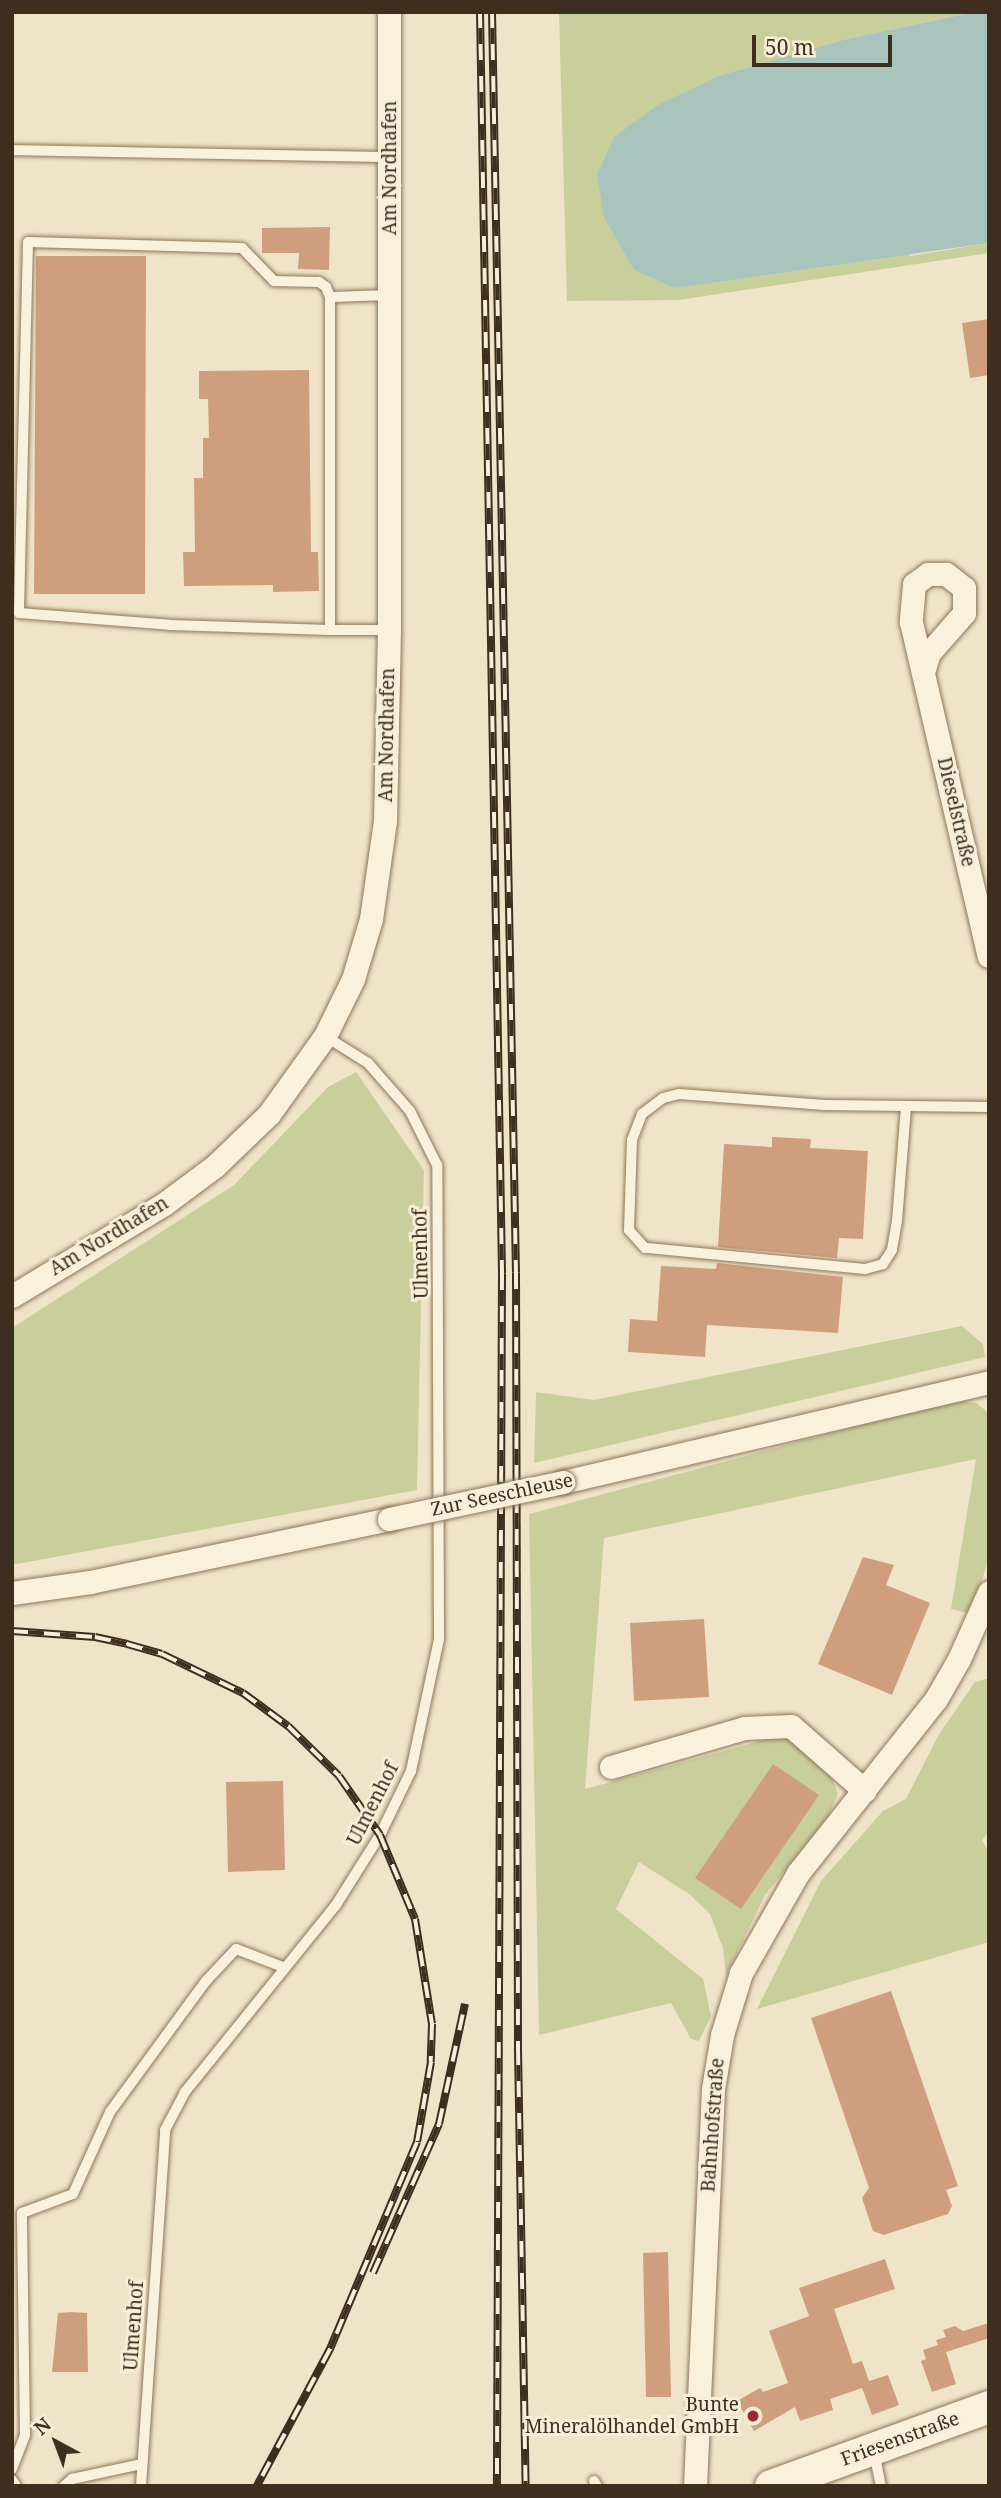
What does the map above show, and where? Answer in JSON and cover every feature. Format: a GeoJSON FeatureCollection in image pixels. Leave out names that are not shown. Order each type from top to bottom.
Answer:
{"type":"FeatureCollection","features":[{"type":"Feature","properties":{"kind":"street","name":"Am Nordhafen"},"geometry":{"type":"LineString","coordinates":[[12,1296],[164,1204],[215,1166],[269,1114],[325,1036],[353,979],[371,919],[385,821],[389,629],[389,12]]}},
{"type":"Feature","properties":{"kind":"street","name":"Dieselstraße"},"geometry":{"type":"LineString","coordinates":[[924,668],[989,956]]}},
{"type":"Feature","properties":{"kind":"street","name":"Zur Seeschleuse"},"geometry":{"type":"LineString","coordinates":[[12,1593],[90,1581],[388,1520],[563,1482],[989,1382]]}},
{"type":"Feature","properties":{"kind":"street","name":"Bahnhofstraße"},"geometry":{"type":"LineString","coordinates":[[695,2486],[713,2089],[722,2035],[741,1973],[778,1902],[936,1699],[959,1659],[989,1592]]}},
{"type":"Feature","properties":{"kind":"street"},"geometry":{"type":"LineString","coordinates":[[611,1767],[744,1728],[791,1726],[865,1791]]}},
{"type":"Feature","properties":{"kind":"street","name":"Friesenstraße"},"geometry":{"type":"LineString","coordinates":[[771,2486],[989,2407]]}},
{"type":"Feature","properties":{"kind":"lane"},"geometry":{"type":"LineString","coordinates":[[12,150],[390,157]]}},
{"type":"Feature","properties":{"kind":"lane"},"geometry":{"type":"LineString","coordinates":[[330,630],[330,297],[318,282],[274,281],[242,248],[28,242],[16,613],[170,625],[330,630],[389,629]]}},
{"type":"Feature","properties":{"kind":"lane"},"geometry":{"type":"LineString","coordinates":[[330,297],[391,295]]}},
{"type":"Feature","properties":{"kind":"lane","name":"Ulmenhof"},"geometry":{"type":"LineString","coordinates":[[141,2486],[164,2130],[185,2092],[283,1967],[336,1905],[380,1835],[411,1771],[439,1639],[438,1165],[410,1111],[377,1072],[325,1036]]}},
{"type":"Feature","properties":{"kind":"lane"},"geometry":{"type":"LineString","coordinates":[[906,1107],[897,1221],[892,1250],[883,1264],[865,1269],[645,1248],[629,1230],[632,1140],[642,1114],[663,1098],[679,1094],[906,1107],[989,1107]]}},
{"type":"Feature","properties":{"kind":"lane"},"geometry":{"type":"LineString","coordinates":[[12,2469],[25,2435],[22,2213],[73,2194],[110,2112],[206,1981],[236,1949],[283,1967]]}},
{"type":"Feature","properties":{"kind":"lane"},"geometry":{"type":"LineString","coordinates":[[874,2449],[881,2486]]}},
{"type":"Feature","properties":{"kind":"lane"},"geometry":{"type":"LineString","coordinates":[[64,2486],[72,2479],[142,2464]]}},
{"type":"Feature","properties":{"kind":"lane"},"geometry":{"type":"LineString","coordinates":[[12,2480],[16,2486]]}},
{"type":"Feature","properties":{"kind":"green space"},"geometry":{"type":"Polygon","coordinates":[[[559,12],[974,12],[847,39],[794,56],[910,256],[989,243],[989,253],[679,300],[567,301],[559,12]]]}},
{"type":"Feature","properties":{"kind":"green space"},"geometry":{"type":"Polygon","coordinates":[[[356,1072],[424,1170],[417,1490],[12,1565],[12,1328],[234,1185],[328,1087],[356,1072]]]}},
{"type":"Feature","properties":{"kind":"green space"},"geometry":{"type":"Polygon","coordinates":[[[962,1326],[983,1344],[985,1357],[534,1463],[536,1392],[594,1400],[962,1326]]]}},
{"type":"Feature","properties":{"kind":"green space"},"geometry":{"type":"Polygon","coordinates":[[[954,1400],[976,1403],[989,1413],[989,1558],[971,1614],[951,1609],[976,1459],[604,1538],[585,1789],[793,1732],[829,1771],[838,1793],[828,1818],[765,1895],[726,1976],[723,1948],[710,1914],[689,1894],[639,1862],[616,1909],[703,1979],[711,2016],[699,2041],[691,2039],[671,2003],[539,2035],[529,1514],[954,1400]]]}},
{"type":"Feature","properties":{"kind":"green space"},"geometry":{"type":"Polygon","coordinates":[[[989,1678],[989,1831],[982,1840],[989,1853],[989,1942],[757,2009],[821,1881],[883,1811],[906,1799],[939,1734],[975,1682],[989,1678]]]}},
{"type":"Feature","properties":{"kind":"water"},"geometry":{"type":"Polygon","coordinates":[[[974,12],[989,12],[989,243],[675,288],[634,270],[604,217],[597,175],[614,137],[658,105],[719,76],[847,39],[974,12]]]}},
{"type":"Feature","properties":{"kind":"building"},"geometry":{"type":"Polygon","coordinates":[[[330,227],[329,270],[298,269],[299,253],[262,253],[262,228],[330,227]]]}},
{"type":"Feature","properties":{"kind":"building"},"geometry":{"type":"Polygon","coordinates":[[[36,256],[146,256],[145,594],[34,594],[36,256]]]}},
{"type":"Feature","properties":{"kind":"building"},"geometry":{"type":"Polygon","coordinates":[[[989,319],[989,375],[970,378],[962,323],[989,319]]]}},
{"type":"Feature","properties":{"kind":"building"},"geometry":{"type":"Polygon","coordinates":[[[309,370],[311,552],[318,552],[319,591],[273,592],[273,585],[184,586],[183,552],[195,552],[194,478],[203,478],[203,438],[209,438],[208,399],[199,399],[199,371],[309,370]]]}},
{"type":"Feature","properties":{"kind":"building"},"geometry":{"type":"Polygon","coordinates":[[[772,1137],[811,1139],[810,1148],[868,1151],[863,1239],[839,1238],[837,1258],[718,1247],[724,1144],[772,1147],[772,1137]]]}},
{"type":"Feature","properties":{"kind":"building"},"geometry":{"type":"Polygon","coordinates":[[[717,1263],[843,1277],[838,1333],[707,1325],[705,1357],[628,1352],[630,1319],[657,1321],[661,1266],[716,1269],[717,1263]]]}},
{"type":"Feature","properties":{"kind":"building"},"geometry":{"type":"Polygon","coordinates":[[[863,1557],[894,1565],[886,1585],[930,1603],[892,1695],[818,1664],[863,1557]]]}},
{"type":"Feature","properties":{"kind":"building"},"geometry":{"type":"Polygon","coordinates":[[[704,1619],[709,1697],[634,1701],[630,1623],[704,1619]]]}},
{"type":"Feature","properties":{"kind":"building"},"geometry":{"type":"Polygon","coordinates":[[[773,1764],[819,1795],[741,1909],[695,1878],[773,1764]]]}},
{"type":"Feature","properties":{"kind":"building"},"geometry":{"type":"Polygon","coordinates":[[[283,1781],[285,1870],[228,1872],[226,1782],[283,1781]]]}},
{"type":"Feature","properties":{"kind":"building"},"geometry":{"type":"Polygon","coordinates":[[[891,1991],[958,2186],[946,2190],[952,2206],[948,2214],[884,2235],[873,2231],[862,2198],[869,2188],[811,2018],[891,1991]]]}},
{"type":"Feature","properties":{"kind":"building"},"geometry":{"type":"Polygon","coordinates":[[[668,2252],[671,2397],[646,2397],[643,2253],[668,2252]]]}},
{"type":"Feature","properties":{"kind":"building"},"geometry":{"type":"Polygon","coordinates":[[[885,2259],[895,2289],[834,2309],[853,2364],[862,2361],[869,2381],[888,2375],[899,2405],[872,2415],[862,2388],[830,2399],[833,2410],[800,2421],[795,2407],[754,2431],[737,2401],[760,2388],[763,2392],[788,2383],[769,2331],[809,2316],[799,2288],[885,2259]]]}},
{"type":"Feature","properties":{"kind":"building"},"geometry":{"type":"Polygon","coordinates":[[[58,2313],[87,2313],[88,2372],[52,2372],[58,2313]]]}},
{"type":"Feature","properties":{"kind":"building"},"geometry":{"type":"Polygon","coordinates":[[[989,2323],[989,2338],[946,2352],[956,2384],[932,2392],[921,2361],[926,2359],[923,2350],[938,2345],[936,2340],[946,2337],[943,2330],[955,2326],[963,2331],[989,2323]]]}},
{"type":"Feature","properties":{"kind":"railway"},"geometry":{"type":"LineString","coordinates":[[480,12],[502,1274],[497,2486]]}},
{"type":"Feature","properties":{"kind":"railway"},"geometry":{"type":"LineString","coordinates":[[492,12],[516,1273],[518,2049],[526,2486]]}},
{"type":"Feature","properties":{"kind":"railway"},"geometry":{"type":"LineString","coordinates":[[12,1631],[95,1637],[127,1644],[162,1654],[243,1693],[288,1726],[339,1776],[380,1835],[415,1919],[432,2024],[431,2062],[417,2142],[330,2349],[257,2486]]}},
{"type":"Feature","properties":{"kind":"railway"},"geometry":{"type":"LineString","coordinates":[[373,2273],[439,2124],[465,2004]]}},
{"type":"Feature","properties":{"kind":"place","name":"Bunte Mineralölhandel GmbH"},"geometry":{"type":"Point","coordinates":[753,2416]}}]}
